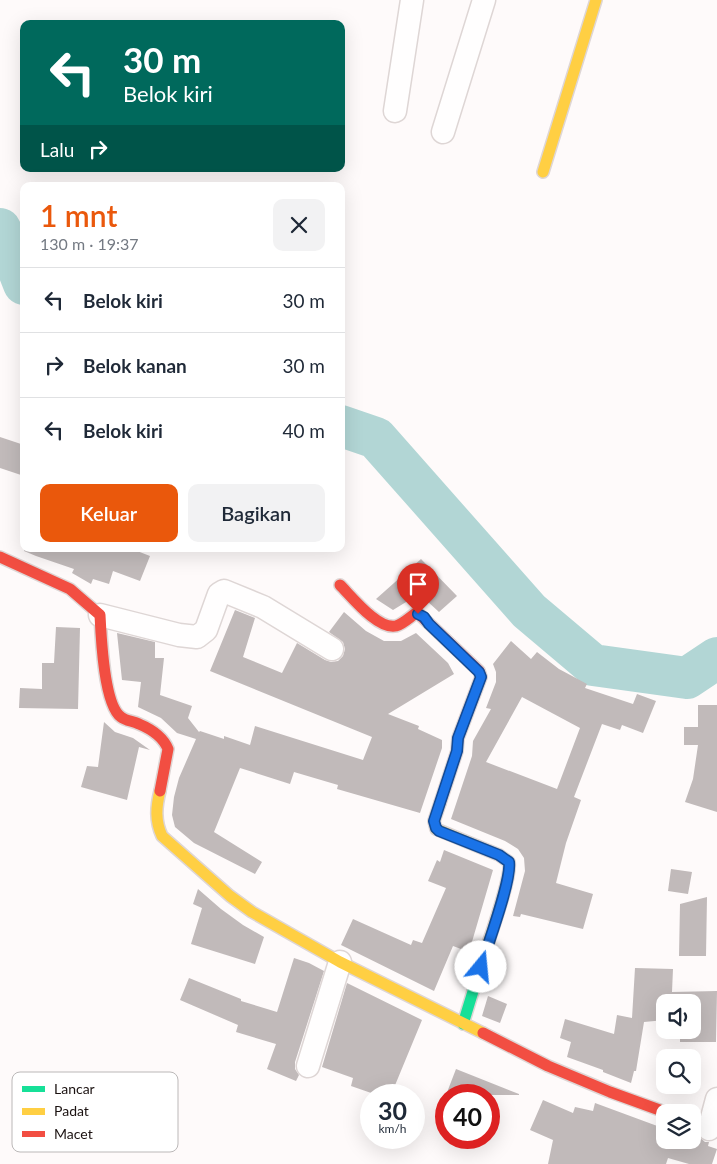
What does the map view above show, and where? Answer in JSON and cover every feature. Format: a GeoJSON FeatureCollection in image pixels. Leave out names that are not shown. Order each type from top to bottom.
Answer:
{"type":"FeatureCollection","features":[{"type":"Feature","properties":{"kind":"street"},"geometry":{"type":"LineString","coordinates":[[395,111],[412,0]]}},
{"type":"Feature","properties":{"kind":"street"},"geometry":{"type":"LineString","coordinates":[[443,132],[484,0]]}},
{"type":"Feature","properties":{"kind":"street"},"geometry":{"type":"LineString","coordinates":[[543,172],[596,0]]}},
{"type":"Feature","properties":{"kind":"street"},"geometry":{"type":"LineString","coordinates":[[0,557],[70,589],[100,615],[179,635],[197,637],[206,630],[219,594],[224,592],[263,607],[332,649]]}},
{"type":"Feature","properties":{"kind":"street"},"geometry":{"type":"LineString","coordinates":[[340,585],[382,624],[390,627],[398,626],[416,613],[420,614],[479,672],[481,677],[458,738],[457,751],[434,821],[439,831],[504,857],[509,862],[510,867],[463,1024]]}},
{"type":"Feature","properties":{"kind":"street"},"geometry":{"type":"LineString","coordinates":[[100,615],[107,684],[112,705],[122,718],[139,724],[167,744],[168,749],[156,814],[156,826],[162,836],[230,896],[252,912],[340,962],[548,1066],[656,1109]]}},
{"type":"Feature","properties":{"kind":"street"},"geometry":{"type":"LineString","coordinates":[[308,1066],[340,962]]}},
{"type":"Feature","properties":{"kind":"street"},"geometry":{"type":"LineString","coordinates":[[706,1128],[717,1099]]}},
{"type":"Feature","properties":{"kind":"building"},"geometry":{"type":"Polygon","coordinates":[[[0,437],[20,444],[20,475],[0,468],[0,437]]]}},
{"type":"Feature","properties":{"kind":"building"},"geometry":{"type":"Polygon","coordinates":[[[26,552],[140,552],[150,556],[140,581],[113,571],[109,584],[93,579],[91,584],[72,573],[74,569],[26,552]]]}},
{"type":"Feature","properties":{"kind":"building"},"geometry":{"type":"Polygon","coordinates":[[[421,559],[457,596],[439,612],[427,601],[414,598],[407,592],[411,599],[393,610],[376,599],[421,559]]]}},
{"type":"Feature","properties":{"kind":"building"},"geometry":{"type":"Polygon","coordinates":[[[235,610],[255,618],[243,657],[282,673],[297,643],[325,660],[331,662],[338,661],[343,656],[345,649],[343,642],[329,632],[344,612],[366,631],[384,641],[401,641],[416,633],[448,663],[454,674],[388,714],[419,726],[418,729],[442,740],[442,748],[420,813],[337,789],[338,785],[294,772],[290,784],[240,768],[214,832],[262,862],[255,874],[194,843],[175,827],[172,815],[174,797],[179,778],[196,739],[177,733],[161,718],[138,707],[141,682],[122,680],[117,633],[155,642],[155,658],[164,658],[160,695],[192,706],[188,718],[199,732],[224,739],[224,736],[250,745],[255,726],[363,760],[372,737],[210,671],[235,610]]]}},
{"type":"Feature","properties":{"kind":"building"},"geometry":{"type":"Polygon","coordinates":[[[56,627],[80,628],[78,709],[19,708],[20,688],[42,689],[42,663],[54,663],[56,627]]]}},
{"type":"Feature","properties":{"kind":"building"},"geometry":{"type":"Polygon","coordinates":[[[511,641],[531,659],[537,652],[559,669],[587,684],[585,688],[633,704],[637,694],[656,701],[643,733],[622,725],[620,730],[602,724],[574,797],[581,800],[566,843],[556,883],[593,894],[583,929],[521,914],[520,917],[513,916],[525,871],[524,858],[518,849],[505,841],[451,819],[472,756],[473,741],[491,709],[486,708],[496,682],[496,672],[493,664],[511,641]],[[522,697],[486,762],[557,789],[580,728],[522,697]]]}},
{"type":"Feature","properties":{"kind":"building"},"geometry":{"type":"Polygon","coordinates":[[[698,705],[717,705],[717,812],[685,802],[693,779],[698,745],[684,745],[684,727],[698,727],[698,705]]]}},
{"type":"Feature","properties":{"kind":"building"},"geometry":{"type":"Polygon","coordinates":[[[104,722],[115,732],[133,738],[150,750],[139,747],[127,800],[81,787],[87,766],[98,767],[104,722]]]}},
{"type":"Feature","properties":{"kind":"building"},"geometry":{"type":"Polygon","coordinates":[[[444,850],[493,870],[469,952],[453,946],[434,991],[341,945],[353,919],[411,945],[413,940],[422,943],[446,888],[428,881],[437,860],[440,862],[444,850]]]}},
{"type":"Feature","properties":{"kind":"building"},"geometry":{"type":"Polygon","coordinates":[[[671,869],[692,872],[688,894],[668,891],[671,869]]]}},
{"type":"Feature","properties":{"kind":"building"},"geometry":{"type":"Polygon","coordinates":[[[198,889],[243,925],[264,937],[255,964],[191,944],[202,908],[193,904],[198,889]]]}},
{"type":"Feature","properties":{"kind":"building"},"geometry":{"type":"Polygon","coordinates":[[[707,897],[706,956],[679,956],[680,904],[707,897]]]}},
{"type":"Feature","properties":{"kind":"building"},"geometry":{"type":"Polygon","coordinates":[[[294,958],[324,971],[295,1062],[295,1069],[299,1075],[296,1081],[267,1069],[276,1044],[236,1032],[238,1025],[180,1000],[189,978],[241,999],[241,1001],[277,1012],[294,958]]]}},
{"type":"Feature","properties":{"kind":"building"},"geometry":{"type":"Polygon","coordinates":[[[635,968],[673,969],[672,992],[717,991],[716,1042],[680,1042],[680,1039],[701,1039],[701,994],[656,994],[656,1021],[644,1022],[636,1071],[634,1071],[631,1083],[603,1072],[603,1070],[567,1057],[571,1042],[560,1038],[565,1019],[614,1034],[617,1015],[632,1018],[635,968]]]}},
{"type":"Feature","properties":{"kind":"building"},"geometry":{"type":"Polygon","coordinates":[[[347,983],[422,1020],[396,1084],[360,1084],[360,1089],[351,1086],[353,1078],[322,1067],[347,983]]]}},
{"type":"Feature","properties":{"kind":"building"},"geometry":{"type":"Polygon","coordinates":[[[488,996],[507,1004],[500,1023],[482,1016],[488,996]]]}},
{"type":"Feature","properties":{"kind":"building"},"geometry":{"type":"Polygon","coordinates":[[[456,1069],[494,1084],[450,1084],[456,1069]]]}},
{"type":"Feature","properties":{"kind":"building"},"geometry":{"type":"Polygon","coordinates":[[[500,1086],[519,1094],[500,1095],[500,1086]]]}},
{"type":"Feature","properties":{"kind":"building"},"geometry":{"type":"Polygon","coordinates":[[[543,1100],[573,1113],[575,1107],[593,1111],[595,1103],[656,1126],[656,1149],[701,1149],[701,1139],[705,1142],[709,1142],[708,1146],[717,1149],[712,1164],[689,1164],[668,1158],[666,1164],[548,1164],[553,1140],[530,1130],[543,1100]]]}},
{"type":"Feature","properties":{"kind":"waterway"},"geometry":{"type":"LineString","coordinates":[[0,229],[20,274]]}},
{"type":"Feature","properties":{"kind":"waterway"},"geometry":{"type":"LineString","coordinates":[[345,427],[376,438],[529,611],[593,665],[687,678],[717,658]]}},
{"type":"Feature","properties":{"kind":"traffic: fast"},"geometry":{"type":"LineString","coordinates":[[463,1024],[482,962]]}},
{"type":"Feature","properties":{"kind":"traffic: slow"},"geometry":{"type":"LineString","coordinates":[[543,172],[596,0]]}},
{"type":"Feature","properties":{"kind":"traffic: slow"},"geometry":{"type":"LineString","coordinates":[[160,791],[157,814],[162,836],[230,896],[252,912],[340,962],[483,1033]]}},
{"type":"Feature","properties":{"kind":"traffic: slow"},"geometry":{"type":"LineString","coordinates":[[440,803],[434,821],[436,829],[499,855],[509,862],[507,882],[482,962]]}},
{"type":"Feature","properties":{"kind":"traffic: jam"},"geometry":{"type":"LineString","coordinates":[[0,557],[70,589],[100,615],[104,669],[115,710],[121,717],[152,731],[163,741],[168,749],[160,791]]}},
{"type":"Feature","properties":{"kind":"traffic: jam"},"geometry":{"type":"LineString","coordinates":[[340,585],[366,612],[381,623],[396,626],[416,613],[420,615],[479,671],[481,677],[458,738],[457,751],[440,803]]}},
{"type":"Feature","properties":{"kind":"traffic: jam"},"geometry":{"type":"LineString","coordinates":[[483,1033],[548,1066],[656,1109]]}},
{"type":"Feature","properties":{"kind":"route"},"geometry":{"type":"LineString","coordinates":[[418,614],[424,617],[479,672],[481,677],[458,738],[457,751],[434,825],[439,831],[504,857],[509,862],[510,867],[504,892],[481,967]]}}]}
